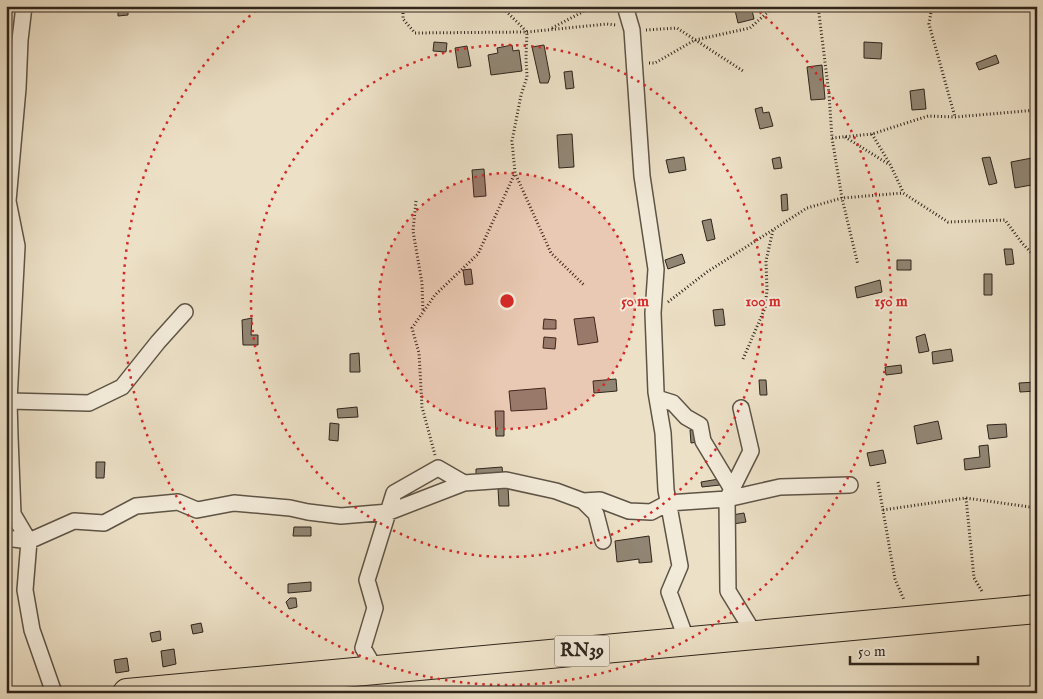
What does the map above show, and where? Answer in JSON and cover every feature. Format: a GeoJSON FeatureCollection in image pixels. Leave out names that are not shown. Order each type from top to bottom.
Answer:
{"type":"FeatureCollection","features":[{"type":"Feature","properties":{"kind":"highway","name":"RN39"},"geometry":{"type":"LineString","coordinates":[[127,693],[1037,610]]}},
{"type":"Feature","properties":{"kind":"street"},"geometry":{"type":"LineString","coordinates":[[24,6],[8,201],[17,246],[8,440],[13,514],[29,541],[25,590],[32,630],[54,693]]}},
{"type":"Feature","properties":{"kind":"street"},"geometry":{"type":"LineString","coordinates":[[626,6],[632,30],[642,176],[656,269],[653,313],[658,398],[664,433],[666,490],[680,566],[669,592],[687,642]]}},
{"type":"Feature","properties":{"kind":"street"},"geometry":{"type":"LineString","coordinates":[[9,401],[89,403],[122,387],[185,312]]}},
{"type":"Feature","properties":{"kind":"street"},"geometry":{"type":"LineString","coordinates":[[658,398],[673,403],[686,418],[700,426],[703,441],[729,494],[728,591],[755,635]]}},
{"type":"Feature","properties":{"kind":"street"},"geometry":{"type":"LineString","coordinates":[[729,494],[751,451],[741,408]]}},
{"type":"Feature","properties":{"kind":"street"},"geometry":{"type":"LineString","coordinates":[[703,441],[740,473]]}},
{"type":"Feature","properties":{"kind":"street"},"geometry":{"type":"LineString","coordinates":[[376,670],[363,648],[375,608],[367,580],[394,494],[438,468],[464,483]]}},
{"type":"Feature","properties":{"kind":"street"},"geometry":{"type":"LineString","coordinates":[[6,538],[29,541],[74,521],[104,524],[136,506],[178,502],[197,510],[234,503],[290,508],[341,516],[389,512],[464,483],[506,480],[556,491],[583,501],[600,500],[629,511],[651,512],[668,503],[780,487],[850,486]]}},
{"type":"Feature","properties":{"kind":"street"},"geometry":{"type":"LineString","coordinates":[[583,501],[596,514],[603,541]]}},
{"type":"Feature","properties":{"kind":"path"},"geometry":{"type":"LineString","coordinates":[[403,6],[403,19],[415,33],[527,32],[608,24],[626,26],[632,30],[677,28],[743,71]]}},
{"type":"Feature","properties":{"kind":"path"},"geometry":{"type":"LineString","coordinates":[[501,6],[527,32],[527,77],[521,95],[512,141],[515,173],[551,252],[585,286]]}},
{"type":"Feature","properties":{"kind":"path"},"geometry":{"type":"LineString","coordinates":[[549,29],[594,6]]}},
{"type":"Feature","properties":{"kind":"path"},"geometry":{"type":"LineString","coordinates":[[634,64],[655,63],[695,40],[750,28],[772,6]]}},
{"type":"Feature","properties":{"kind":"path"},"geometry":{"type":"LineString","coordinates":[[818,6],[829,94],[832,138],[842,198],[858,265]]}},
{"type":"Feature","properties":{"kind":"path"},"geometry":{"type":"LineString","coordinates":[[932,6],[929,24],[955,117]]}},
{"type":"Feature","properties":{"kind":"path"},"geometry":{"type":"LineString","coordinates":[[832,138],[872,134],[928,116],[955,117],[1037,110]]}},
{"type":"Feature","properties":{"kind":"path"},"geometry":{"type":"LineString","coordinates":[[872,134],[904,193],[948,222],[1005,220],[1037,259]]}},
{"type":"Feature","properties":{"kind":"path"},"geometry":{"type":"LineString","coordinates":[[844,136],[891,166]]}},
{"type":"Feature","properties":{"kind":"path"},"geometry":{"type":"LineString","coordinates":[[438,468],[422,407],[419,353],[412,328],[435,296],[478,254],[515,173]]}},
{"type":"Feature","properties":{"kind":"path"},"geometry":{"type":"LineString","coordinates":[[653,313],[708,272],[807,208],[842,198],[904,193]]}},
{"type":"Feature","properties":{"kind":"path"},"geometry":{"type":"LineString","coordinates":[[416,201],[413,231],[422,283],[423,313]]}},
{"type":"Feature","properties":{"kind":"path"},"geometry":{"type":"LineString","coordinates":[[743,359],[765,308],[768,290],[766,260],[774,230]]}},
{"type":"Feature","properties":{"kind":"path"},"geometry":{"type":"LineString","coordinates":[[1033,395],[1037,411]]}},
{"type":"Feature","properties":{"kind":"path"},"geometry":{"type":"LineString","coordinates":[[878,482],[895,579],[913,621]]}},
{"type":"Feature","properties":{"kind":"path"},"geometry":{"type":"LineString","coordinates":[[883,510],[966,498],[1037,508]]}},
{"type":"Feature","properties":{"kind":"path"},"geometry":{"type":"LineString","coordinates":[[966,498],[974,578],[995,613]]}},
{"type":"Feature","properties":{"kind":"building"},"geometry":{"type":"Polygon","coordinates":[[[118,6],[128,6],[128,15],[118,16],[118,6]]]}},
{"type":"Feature","properties":{"kind":"building"},"geometry":{"type":"Polygon","coordinates":[[[734,6],[751,6],[754,19],[738,23],[734,6]]]}},
{"type":"Feature","properties":{"kind":"building"},"geometry":{"type":"Polygon","coordinates":[[[434,42],[447,43],[446,52],[433,51],[434,42]]]}},
{"type":"Feature","properties":{"kind":"building"},"geometry":{"type":"Polygon","coordinates":[[[864,42],[882,43],[881,59],[864,58],[864,42]]]}},
{"type":"Feature","properties":{"kind":"building"},"geometry":{"type":"Polygon","coordinates":[[[512,45],[513,51],[519,50],[522,71],[491,75],[488,55],[498,53],[497,48],[512,45]]]}},
{"type":"Feature","properties":{"kind":"building"},"geometry":{"type":"Polygon","coordinates":[[[544,45],[550,77],[548,83],[540,83],[532,47],[544,45]]]}},
{"type":"Feature","properties":{"kind":"building"},"geometry":{"type":"Polygon","coordinates":[[[467,46],[471,66],[458,68],[455,48],[467,46]]]}},
{"type":"Feature","properties":{"kind":"building"},"geometry":{"type":"Polygon","coordinates":[[[996,55],[999,63],[979,70],[976,63],[996,55]]]}},
{"type":"Feature","properties":{"kind":"building"},"geometry":{"type":"Polygon","coordinates":[[[822,65],[825,99],[811,100],[807,67],[822,65]]]}},
{"type":"Feature","properties":{"kind":"building"},"geometry":{"type":"Polygon","coordinates":[[[572,71],[574,88],[566,89],[564,72],[572,71]]]}},
{"type":"Feature","properties":{"kind":"building"},"geometry":{"type":"Polygon","coordinates":[[[924,89],[926,109],[912,110],[910,91],[924,89]]]}},
{"type":"Feature","properties":{"kind":"building"},"geometry":{"type":"Polygon","coordinates":[[[762,107],[763,113],[769,112],[773,126],[760,129],[755,109],[762,107]]]}},
{"type":"Feature","properties":{"kind":"building"},"geometry":{"type":"Polygon","coordinates":[[[572,134],[574,167],[559,168],[557,135],[572,134]]]}},
{"type":"Feature","properties":{"kind":"building"},"geometry":{"type":"Polygon","coordinates":[[[684,157],[686,170],[669,173],[666,160],[684,157]]]}},
{"type":"Feature","properties":{"kind":"building"},"geometry":{"type":"Polygon","coordinates":[[[780,157],[782,168],[774,169],[772,159],[780,157]]]}},
{"type":"Feature","properties":{"kind":"building"},"geometry":{"type":"Polygon","coordinates":[[[990,157],[997,183],[989,185],[982,158],[990,157]]]}},
{"type":"Feature","properties":{"kind":"building"},"geometry":{"type":"Polygon","coordinates":[[[1037,157],[1037,184],[1015,188],[1011,162],[1037,157]]]}},
{"type":"Feature","properties":{"kind":"building"},"geometry":{"type":"Polygon","coordinates":[[[484,169],[486,196],[474,197],[472,170],[484,169]]]}},
{"type":"Feature","properties":{"kind":"building"},"geometry":{"type":"Polygon","coordinates":[[[787,194],[788,210],[782,211],[781,195],[787,194]]]}},
{"type":"Feature","properties":{"kind":"building"},"geometry":{"type":"Polygon","coordinates":[[[711,219],[715,239],[707,241],[702,221],[711,219]]]}},
{"type":"Feature","properties":{"kind":"building"},"geometry":{"type":"Polygon","coordinates":[[[1004,249],[1012,249],[1014,264],[1006,265],[1004,249]]]}},
{"type":"Feature","properties":{"kind":"building"},"geometry":{"type":"Polygon","coordinates":[[[682,254],[685,263],[668,269],[665,260],[682,254]]]}},
{"type":"Feature","properties":{"kind":"building"},"geometry":{"type":"Polygon","coordinates":[[[897,260],[911,260],[911,270],[897,270],[897,260]]]}},
{"type":"Feature","properties":{"kind":"building"},"geometry":{"type":"Polygon","coordinates":[[[471,269],[473,284],[465,285],[463,270],[471,269]]]}},
{"type":"Feature","properties":{"kind":"building"},"geometry":{"type":"Polygon","coordinates":[[[984,274],[992,274],[992,295],[984,295],[984,274]]]}},
{"type":"Feature","properties":{"kind":"building"},"geometry":{"type":"Polygon","coordinates":[[[880,280],[882,292],[857,298],[855,287],[880,280]]]}},
{"type":"Feature","properties":{"kind":"building"},"geometry":{"type":"Polygon","coordinates":[[[723,309],[725,325],[715,326],[713,310],[723,309]]]}},
{"type":"Feature","properties":{"kind":"building"},"geometry":{"type":"Polygon","coordinates":[[[594,317],[598,342],[578,345],[574,319],[594,317]]]}},
{"type":"Feature","properties":{"kind":"building"},"geometry":{"type":"Polygon","coordinates":[[[252,318],[251,335],[258,335],[258,345],[243,345],[242,320],[252,318]]]}},
{"type":"Feature","properties":{"kind":"building"},"geometry":{"type":"Polygon","coordinates":[[[544,319],[556,320],[556,329],[543,329],[544,319]]]}},
{"type":"Feature","properties":{"kind":"building"},"geometry":{"type":"Polygon","coordinates":[[[925,334],[929,351],[919,353],[916,337],[925,334]]]}},
{"type":"Feature","properties":{"kind":"building"},"geometry":{"type":"Polygon","coordinates":[[[544,337],[556,338],[555,349],[543,348],[544,337]]]}},
{"type":"Feature","properties":{"kind":"building"},"geometry":{"type":"Polygon","coordinates":[[[951,349],[953,361],[933,364],[932,352],[951,349]]]}},
{"type":"Feature","properties":{"kind":"building"},"geometry":{"type":"Polygon","coordinates":[[[359,353],[360,372],[350,372],[350,354],[359,353]]]}},
{"type":"Feature","properties":{"kind":"building"},"geometry":{"type":"Polygon","coordinates":[[[901,365],[902,373],[886,375],[885,367],[901,365]]]}},
{"type":"Feature","properties":{"kind":"building"},"geometry":{"type":"Polygon","coordinates":[[[616,379],[617,391],[594,393],[593,381],[616,379]]]}},
{"type":"Feature","properties":{"kind":"building"},"geometry":{"type":"Polygon","coordinates":[[[759,380],[766,380],[767,395],[760,395],[759,380]]]}},
{"type":"Feature","properties":{"kind":"building"},"geometry":{"type":"Polygon","coordinates":[[[1037,382],[1037,391],[1020,392],[1019,383],[1037,382]]]}},
{"type":"Feature","properties":{"kind":"building"},"geometry":{"type":"Polygon","coordinates":[[[545,388],[547,409],[511,411],[509,391],[545,388]]]}},
{"type":"Feature","properties":{"kind":"building"},"geometry":{"type":"Polygon","coordinates":[[[357,407],[358,417],[338,418],[337,409],[357,407]]]}},
{"type":"Feature","properties":{"kind":"building"},"geometry":{"type":"Polygon","coordinates":[[[495,411],[504,411],[504,436],[496,436],[495,411]]]}},
{"type":"Feature","properties":{"kind":"building"},"geometry":{"type":"Polygon","coordinates":[[[938,421],[942,439],[917,444],[914,426],[938,421]]]}},
{"type":"Feature","properties":{"kind":"building"},"geometry":{"type":"Polygon","coordinates":[[[330,423],[339,424],[338,441],[329,440],[330,423]]]}},
{"type":"Feature","properties":{"kind":"building"},"geometry":{"type":"Polygon","coordinates":[[[1006,424],[1007,437],[989,439],[987,425],[1006,424]]]}},
{"type":"Feature","properties":{"kind":"building"},"geometry":{"type":"Polygon","coordinates":[[[697,429],[698,442],[691,443],[690,430],[697,429]]]}},
{"type":"Feature","properties":{"kind":"building"},"geometry":{"type":"Polygon","coordinates":[[[988,445],[990,467],[965,470],[964,459],[980,457],[979,446],[988,445]]]}},
{"type":"Feature","properties":{"kind":"building"},"geometry":{"type":"Polygon","coordinates":[[[883,450],[886,463],[870,466],[867,453],[883,450]]]}},
{"type":"Feature","properties":{"kind":"building"},"geometry":{"type":"Polygon","coordinates":[[[96,462],[105,462],[104,478],[96,478],[96,462]]]}},
{"type":"Feature","properties":{"kind":"building"},"geometry":{"type":"Polygon","coordinates":[[[502,467],[503,476],[476,478],[476,469],[502,467]]]}},
{"type":"Feature","properties":{"kind":"building"},"geometry":{"type":"Polygon","coordinates":[[[719,479],[720,485],[702,487],[701,482],[719,479]]]}},
{"type":"Feature","properties":{"kind":"building"},"geometry":{"type":"Polygon","coordinates":[[[508,487],[509,506],[499,506],[498,488],[508,487]]]}},
{"type":"Feature","properties":{"kind":"building"},"geometry":{"type":"Polygon","coordinates":[[[744,513],[746,522],[733,524],[732,515],[744,513]]]}},
{"type":"Feature","properties":{"kind":"building"},"geometry":{"type":"Polygon","coordinates":[[[294,527],[311,527],[311,536],[293,536],[294,527]]]}},
{"type":"Feature","properties":{"kind":"building"},"geometry":{"type":"Polygon","coordinates":[[[649,536],[652,562],[639,563],[639,559],[617,562],[615,541],[649,536]]]}},
{"type":"Feature","properties":{"kind":"building"},"geometry":{"type":"Polygon","coordinates":[[[311,582],[311,591],[288,593],[288,584],[311,582]]]}},
{"type":"Feature","properties":{"kind":"building"},"geometry":{"type":"Polygon","coordinates":[[[290,598],[296,598],[297,607],[289,609],[286,602],[290,598]]]}},
{"type":"Feature","properties":{"kind":"building"},"geometry":{"type":"Polygon","coordinates":[[[201,623],[203,632],[193,634],[191,625],[201,623]]]}},
{"type":"Feature","properties":{"kind":"building"},"geometry":{"type":"Polygon","coordinates":[[[160,631],[161,640],[152,642],[150,633],[160,631]]]}},
{"type":"Feature","properties":{"kind":"building"},"geometry":{"type":"Polygon","coordinates":[[[174,649],[176,664],[163,667],[161,651],[174,649]]]}},
{"type":"Feature","properties":{"kind":"building"},"geometry":{"type":"Polygon","coordinates":[[[127,658],[129,671],[116,673],[114,660],[127,658]]]}}]}
